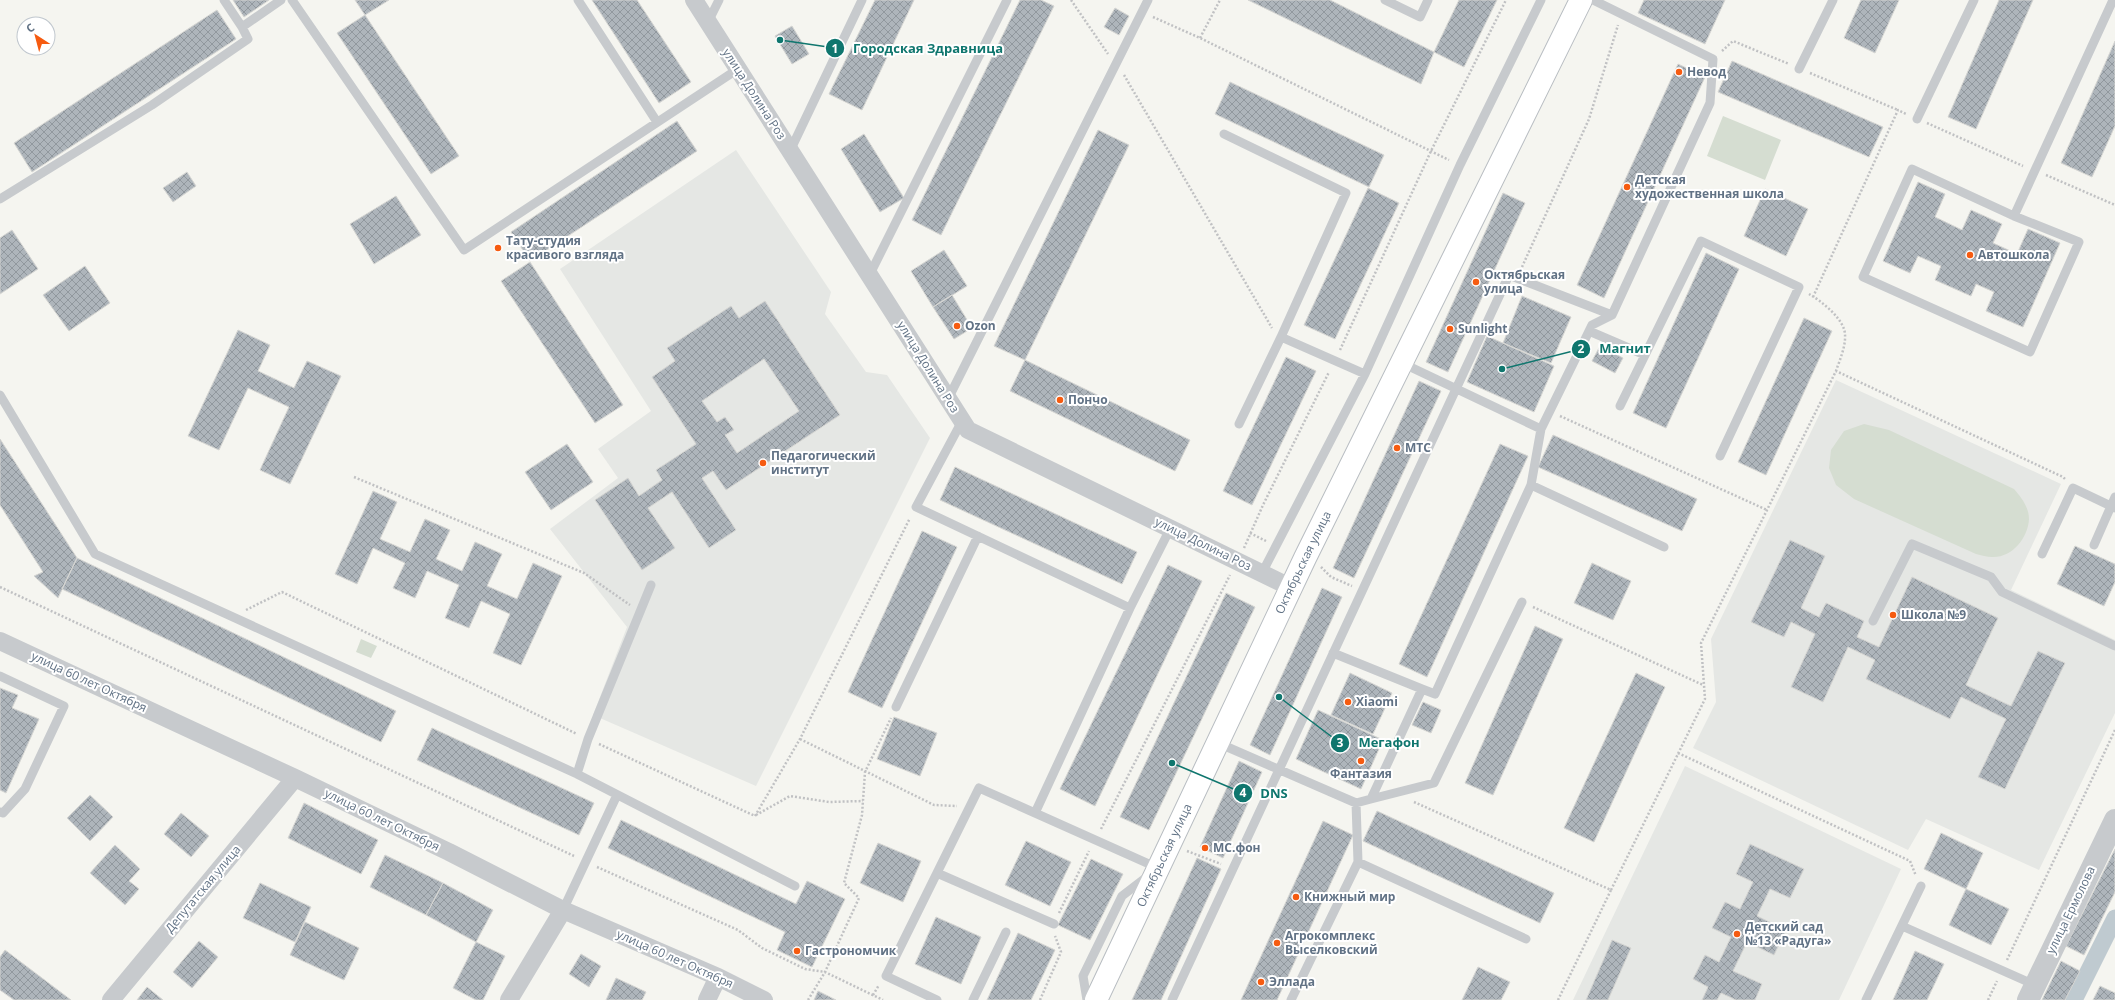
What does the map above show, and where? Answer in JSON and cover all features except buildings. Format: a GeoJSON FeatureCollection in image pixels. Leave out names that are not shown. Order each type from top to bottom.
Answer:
{"type":"FeatureCollection","features":[{"type":"Feature","properties":{"kind":"main road","name":"Октябрьская улица"},"geometry":{"type":"LineString","coordinates":[[1096,1000],[1292,588],[1581,0]]}},
{"type":"Feature","properties":{"kind":"street","name":"улица Долина Роз"},"geometry":{"type":"LineString","coordinates":[[694,0],[968,430],[1292,588]]}},
{"type":"Feature","properties":{"kind":"street","name":"улица 60 лет Октября"},"geometry":{"type":"LineString","coordinates":[[0,641],[295,778],[449,852],[563,910],[718,977],[764,1000]]}},
{"type":"Feature","properties":{"kind":"street","name":"Депутатская улица"},"geometry":{"type":"LineString","coordinates":[[111,1000],[295,778]]}},
{"type":"Feature","properties":{"kind":"street","name":"улица Ермолова"},"geometry":{"type":"LineString","coordinates":[[2031,993],[2115,820]]}},
{"type":"Feature","properties":{"kind":"street"},"geometry":{"type":"LineString","coordinates":[[509,1000],[563,910]]}},
{"type":"Feature","properties":{"kind":"street"},"geometry":{"type":"LineString","coordinates":[[707,1000],[718,977]]}},
{"type":"Feature","properties":{"kind":"lane"},"geometry":{"type":"LineString","coordinates":[[0,199],[152,105],[248,39],[224,0]]}},
{"type":"Feature","properties":{"kind":"lane"},"geometry":{"type":"LineString","coordinates":[[242,27],[281,0]]}},
{"type":"Feature","properties":{"kind":"lane"},"geometry":{"type":"LineString","coordinates":[[292,0],[464,250],[738,68]]}},
{"type":"Feature","properties":{"kind":"lane"},"geometry":{"type":"LineString","coordinates":[[578,0],[657,122]]}},
{"type":"Feature","properties":{"kind":"lane"},"geometry":{"type":"LineString","coordinates":[[708,22],[719,0]]}},
{"type":"Feature","properties":{"kind":"lane"},"geometry":{"type":"LineString","coordinates":[[790,151],[862,0]]}},
{"type":"Feature","properties":{"kind":"lane"},"geometry":{"type":"LineString","coordinates":[[870,276],[1008,0]]}},
{"type":"Feature","properties":{"kind":"lane"},"geometry":{"type":"LineString","coordinates":[[948,399],[1148,0]]}},
{"type":"Feature","properties":{"kind":"lane"},"geometry":{"type":"LineString","coordinates":[[1386,0],[1420,17],[1428,0]]}},
{"type":"Feature","properties":{"kind":"lane"},"geometry":{"type":"LineString","coordinates":[[1262,573],[1365,374],[1460,165],[1541,0]]}},
{"type":"Feature","properties":{"kind":"lane"},"geometry":{"type":"LineString","coordinates":[[1333,653],[1435,694],[1530,486],[1541,429],[1592,325],[1612,315],[1710,103],[1713,59],[1593,0]]}},
{"type":"Feature","properties":{"kind":"lane"},"geometry":{"type":"LineString","coordinates":[[1799,69],[1833,0]]}},
{"type":"Feature","properties":{"kind":"lane"},"geometry":{"type":"LineString","coordinates":[[1917,119],[1974,0]]}},
{"type":"Feature","properties":{"kind":"lane"},"geometry":{"type":"LineString","coordinates":[[2014,216],[2113,0]]}},
{"type":"Feature","properties":{"kind":"lane"},"geometry":{"type":"LineString","coordinates":[[1224,134],[1346,193],[1240,424]]}},
{"type":"Feature","properties":{"kind":"lane"},"geometry":{"type":"LineString","coordinates":[[1912,169],[2014,216],[2079,242],[2030,352],[1863,277],[1912,169]]}},
{"type":"Feature","properties":{"kind":"lane"},"geometry":{"type":"LineString","coordinates":[[1620,406],[1701,241],[1799,288],[1720,456]]}},
{"type":"Feature","properties":{"kind":"lane"},"geometry":{"type":"LineString","coordinates":[[1172,1000],[1509,275],[1612,315]]}},
{"type":"Feature","properties":{"kind":"lane"},"geometry":{"type":"LineString","coordinates":[[1589,332],[1645,355]]}},
{"type":"Feature","properties":{"kind":"lane"},"geometry":{"type":"LineString","coordinates":[[1281,337],[1365,374]]}},
{"type":"Feature","properties":{"kind":"lane"},"geometry":{"type":"LineString","coordinates":[[1402,363],[1541,429]]}},
{"type":"Feature","properties":{"kind":"lane"},"geometry":{"type":"LineString","coordinates":[[0,395],[95,554],[577,774],[794,886]]}},
{"type":"Feature","properties":{"kind":"lane"},"geometry":{"type":"LineString","coordinates":[[962,421],[916,507],[1130,608]]}},
{"type":"Feature","properties":{"kind":"lane"},"geometry":{"type":"LineString","coordinates":[[1530,486],[1664,547]]}},
{"type":"Feature","properties":{"kind":"lane"},"geometry":{"type":"LineString","coordinates":[[2042,554],[2073,488],[2113,507]]}},
{"type":"Feature","properties":{"kind":"lane"},"geometry":{"type":"LineString","coordinates":[[2094,545],[2113,507],[2115,497]]}},
{"type":"Feature","properties":{"kind":"lane"},"geometry":{"type":"LineString","coordinates":[[1035,813],[1130,608],[1170,529]]}},
{"type":"Feature","properties":{"kind":"lane"},"geometry":{"type":"LineString","coordinates":[[896,707],[978,536]]}},
{"type":"Feature","properties":{"kind":"lane"},"geometry":{"type":"LineString","coordinates":[[1872,621],[1912,544],[1991,577],[2002,592],[2115,646]]}},
{"type":"Feature","properties":{"kind":"lane"},"geometry":{"type":"LineString","coordinates":[[577,774],[588,739],[651,586]]}},
{"type":"Feature","properties":{"kind":"lane"},"geometry":{"type":"LineString","coordinates":[[1218,743],[1356,803],[1434,783],[1522,602]]}},
{"type":"Feature","properties":{"kind":"lane"},"geometry":{"type":"LineString","coordinates":[[0,676],[64,706],[25,789],[3,813],[0,812]]}},
{"type":"Feature","properties":{"kind":"lane"},"geometry":{"type":"LineString","coordinates":[[1371,799],[1422,689]]}},
{"type":"Feature","properties":{"kind":"lane"},"geometry":{"type":"LineString","coordinates":[[937,1000],[886,976],[979,788],[1158,868],[1122,896],[1083,976],[1087,1000]]}},
{"type":"Feature","properties":{"kind":"lane"},"geometry":{"type":"LineString","coordinates":[[563,910],[617,795]]}},
{"type":"Feature","properties":{"kind":"lane"},"geometry":{"type":"LineString","coordinates":[[1290,1000],[1358,862],[1356,803]]}},
{"type":"Feature","properties":{"kind":"lane"},"geometry":{"type":"LineString","coordinates":[[1358,862],[1526,939]]}},
{"type":"Feature","properties":{"kind":"lane"},"geometry":{"type":"LineString","coordinates":[[937,873],[1054,924]]}},
{"type":"Feature","properties":{"kind":"lane"},"geometry":{"type":"LineString","coordinates":[[1866,1000],[1921,886]]}},
{"type":"Feature","properties":{"kind":"lane"},"geometry":{"type":"LineString","coordinates":[[1902,926],[2002,970],[2031,993]]}},
{"type":"Feature","properties":{"kind":"lane"},"geometry":{"type":"LineString","coordinates":[[973,1000],[1006,932]]}},
{"type":"Feature","properties":{"kind":"path"},"geometry":{"type":"LineString","coordinates":[[1071,0],[1110,58],[1117,63],[1273,330],[1281,337]]}},
{"type":"Feature","properties":{"kind":"path"},"geometry":{"type":"LineString","coordinates":[[1200,38],[1220,0]]}},
{"type":"Feature","properties":{"kind":"path"},"geometry":{"type":"LineString","coordinates":[[1040,1000],[1061,952],[1052,927],[1220,594],[1238,562],[1263,505],[1335,361],[1431,151],[1506,0]]}},
{"type":"Feature","properties":{"kind":"path"},"geometry":{"type":"LineString","coordinates":[[1142,12],[1200,38],[1460,165]]}},
{"type":"Feature","properties":{"kind":"path"},"geometry":{"type":"LineString","coordinates":[[1558,1000],[1705,699],[1701,643],[1836,371],[1844,349],[1844,329],[1832,313],[1814,296],[1799,288]]}},
{"type":"Feature","properties":{"kind":"path"},"geometry":{"type":"LineString","coordinates":[[1836,371],[2063,477],[2073,488]]}},
{"type":"Feature","properties":{"kind":"path"},"geometry":{"type":"LineString","coordinates":[[1550,412],[1767,510]]}},
{"type":"Feature","properties":{"kind":"path"},"geometry":{"type":"LineString","coordinates":[[354,477],[584,573],[639,612]]}},
{"type":"Feature","properties":{"kind":"path"},"geometry":{"type":"LineString","coordinates":[[755,816],[800,739],[916,507]]}},
{"type":"Feature","properties":{"kind":"path"},"geometry":{"type":"LineString","coordinates":[[0,587],[586,862],[738,930],[762,948],[805,969],[826,972],[883,1000]]}},
{"type":"Feature","properties":{"kind":"path"},"geometry":{"type":"LineString","coordinates":[[232,617],[282,592],[588,739],[755,816]]}},
{"type":"Feature","properties":{"kind":"path"},"geometry":{"type":"LineString","coordinates":[[1522,602],[1704,685]]}},
{"type":"Feature","properties":{"kind":"path"},"geometry":{"type":"LineString","coordinates":[[808,1000],[826,972],[859,898],[844,883],[862,815],[865,772],[896,707]]}},
{"type":"Feature","properties":{"kind":"path"},"geometry":{"type":"LineString","coordinates":[[1988,1000],[2115,730]]}},
{"type":"Feature","properties":{"kind":"path"},"geometry":{"type":"LineString","coordinates":[[800,739],[934,805],[970,806]]}},
{"type":"Feature","properties":{"kind":"path"},"geometry":{"type":"LineString","coordinates":[[1678,753],[1910,861],[1921,886]]}},
{"type":"Feature","properties":{"kind":"path"},"geometry":{"type":"LineString","coordinates":[[1394,793],[1611,890]]}},
{"type":"Feature","properties":{"kind":"path"},"geometry":{"type":"LineString","coordinates":[[755,816],[790,796],[829,802],[863,801]]}},
{"type":"Feature","properties":{"kind":"shaded area"},"geometry":{"type":"Polygon","coordinates":[[[1723,116],[1781,140],[1765,180],[1707,156],[1723,116]]]}},
{"type":"Feature","properties":{"kind":"shaded area","name":"Педагогический институт"},"geometry":{"type":"Polygon","coordinates":[[[736,150],[831,292],[825,314],[866,372],[887,375],[930,438],[756,786],[593,715],[627,627],[550,529],[618,478],[598,449],[651,411],[560,269],[736,150]]]}},
{"type":"Feature","properties":{"kind":"shaded area","name":"Школа №9"},"geometry":{"type":"Polygon","coordinates":[[[1836,380],[2061,484],[2011,590],[2115,640],[2115,713],[2039,870],[1926,819],[1908,850],[1693,748],[1716,702],[1711,639],[1836,380]]]}},
{"type":"Feature","properties":{"kind":"shaded area"},"geometry":{"type":"Polygon","coordinates":[[[1864,424],[1889,430],[2014,489],[2024,502],[2029,515],[2026,533],[2018,546],[2006,554],[1999,556],[1990,557],[1976,554],[1854,499],[1836,485],[1829,468],[1831,450],[1844,431],[1864,424]]]}},
{"type":"Feature","properties":{"kind":"shaded area"},"geometry":{"type":"Polygon","coordinates":[[[361,639],[377,646],[371,658],[356,652],[361,639]]]}},
{"type":"Feature","properties":{"kind":"shaded area","name":"Детский сад №13 «Радуга»"},"geometry":{"type":"Polygon","coordinates":[[[1685,766],[1901,869],[1839,1000],[1573,1000],[1685,766]]]}},
{"type":"Feature","properties":{"kind":"waterway"},"geometry":{"type":"LineString","coordinates":[[2074,1000],[2115,918]]}},
{"type":"Feature","properties":{"kind":"place","name":"Городская Здравница"},"geometry":{"type":"Point","coordinates":[780,40]}},
{"type":"Feature","properties":{"kind":"place","name":"Невод"},"geometry":{"type":"Point","coordinates":[1679,72]}},
{"type":"Feature","properties":{"kind":"place","name":"Детская художественная школа"},"geometry":{"type":"Point","coordinates":[1627,187]}},
{"type":"Feature","properties":{"kind":"place","name":"Тату-студия красивого взгляда"},"geometry":{"type":"Point","coordinates":[498,248]}},
{"type":"Feature","properties":{"kind":"place","name":"Автошкола"},"geometry":{"type":"Point","coordinates":[1970,255]}},
{"type":"Feature","properties":{"kind":"place","name":"Октябрьская улица"},"geometry":{"type":"Point","coordinates":[1476,282]}},
{"type":"Feature","properties":{"kind":"place","name":"Ozon"},"geometry":{"type":"Point","coordinates":[957,326]}},
{"type":"Feature","properties":{"kind":"place","name":"Sunlight"},"geometry":{"type":"Point","coordinates":[1450,329]}},
{"type":"Feature","properties":{"kind":"place","name":"Магнит"},"geometry":{"type":"Point","coordinates":[1502,369]}},
{"type":"Feature","properties":{"kind":"place","name":"Пончо"},"geometry":{"type":"Point","coordinates":[1060,400]}},
{"type":"Feature","properties":{"kind":"place","name":"МТС"},"geometry":{"type":"Point","coordinates":[1397,448]}},
{"type":"Feature","properties":{"kind":"place","name":"Педагогический институт"},"geometry":{"type":"Point","coordinates":[763,463]}},
{"type":"Feature","properties":{"kind":"place","name":"Школа №9"},"geometry":{"type":"Point","coordinates":[1893,615]}},
{"type":"Feature","properties":{"kind":"place","name":"Мегафон"},"geometry":{"type":"Point","coordinates":[1279,697]}},
{"type":"Feature","properties":{"kind":"place","name":"Xiaomi"},"geometry":{"type":"Point","coordinates":[1348,702]}},
{"type":"Feature","properties":{"kind":"place","name":"Фантазия"},"geometry":{"type":"Point","coordinates":[1361,761]}},
{"type":"Feature","properties":{"kind":"place","name":"DNS"},"geometry":{"type":"Point","coordinates":[1172,763]}},
{"type":"Feature","properties":{"kind":"place","name":"МС.фон"},"geometry":{"type":"Point","coordinates":[1205,848]}},
{"type":"Feature","properties":{"kind":"place","name":"Книжный мир"},"geometry":{"type":"Point","coordinates":[1296,897]}},
{"type":"Feature","properties":{"kind":"place","name":"Детский сад №13 «Радуга»"},"geometry":{"type":"Point","coordinates":[1737,934]}},
{"type":"Feature","properties":{"kind":"place","name":"Агрокомплекс Выселковский"},"geometry":{"type":"Point","coordinates":[1277,943]}},
{"type":"Feature","properties":{"kind":"place","name":"Гастрономчик"},"geometry":{"type":"Point","coordinates":[797,951]}},
{"type":"Feature","properties":{"kind":"place","name":"Эллада"},"geometry":{"type":"Point","coordinates":[1261,982]}}]}
